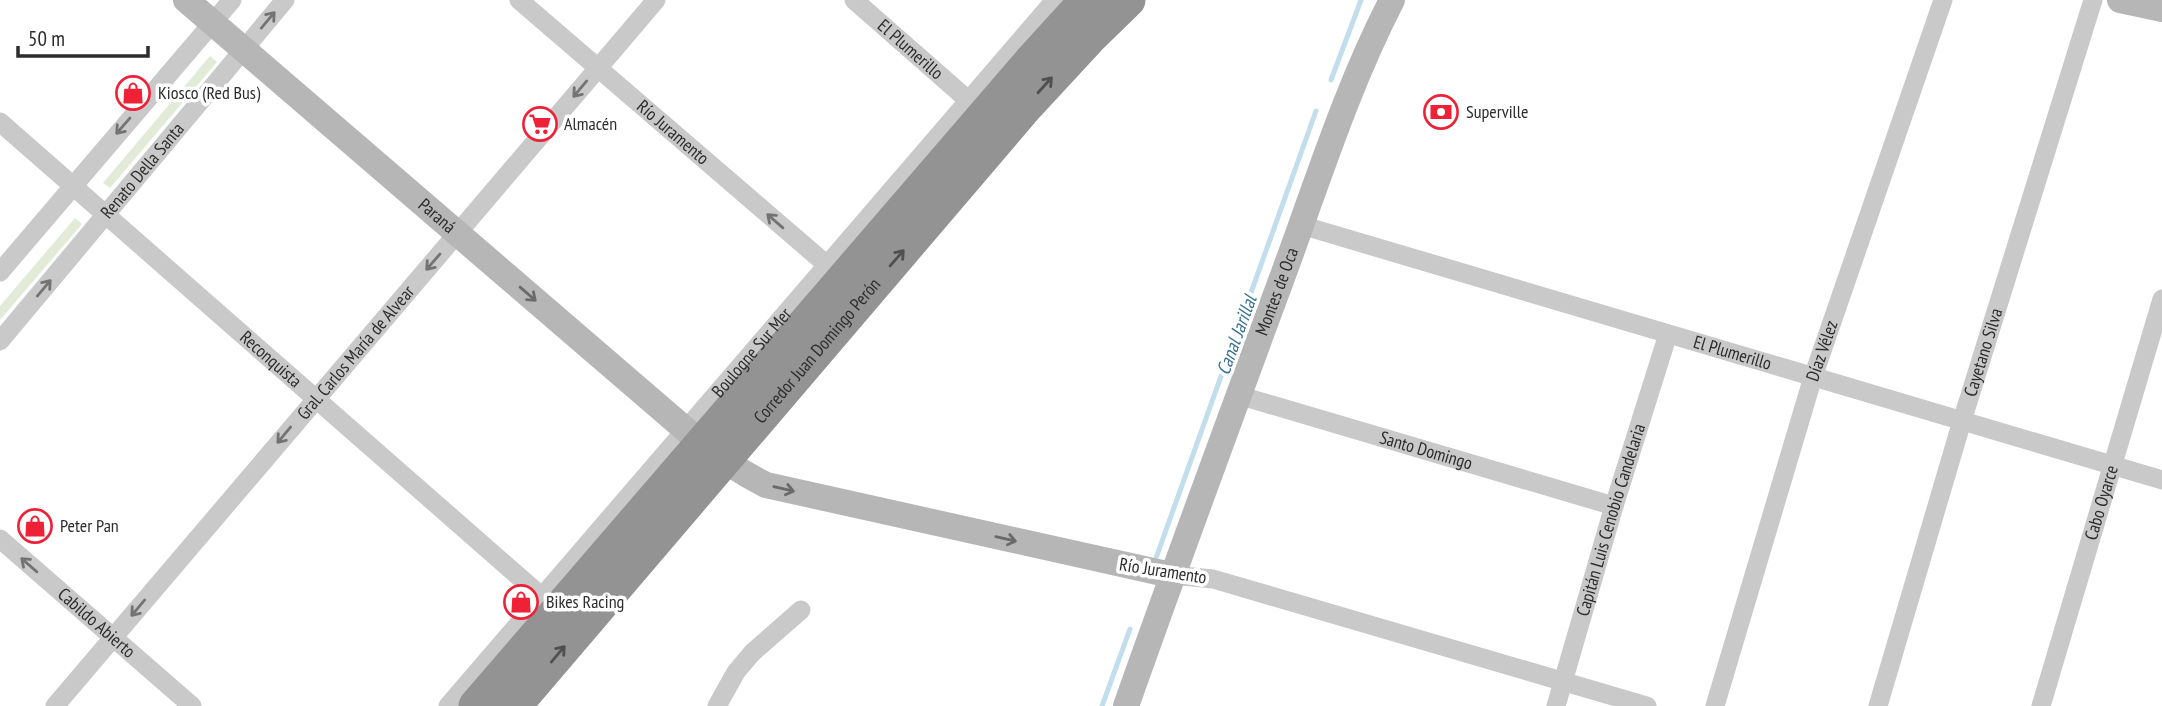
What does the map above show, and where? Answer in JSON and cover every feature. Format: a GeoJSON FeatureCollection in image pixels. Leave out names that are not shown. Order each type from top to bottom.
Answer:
{"type":"FeatureCollection","features":[{"type":"Feature","properties":{"kind":"highway","name":"Corredor Juan Domingo Perón"},"geometry":{"type":"LineString","coordinates":[[476,706],[704,445],[1034,58],[1087,0]]}},
{"type":"Feature","properties":{"kind":"highway","name":"Corredor Juan Domingo Perón"},"geometry":{"type":"LineString","coordinates":[[514,706],[704,445],[1128,0]]}},
{"type":"Feature","properties":{"kind":"street","name":"Paraná"},"geometry":{"type":"LineString","coordinates":[[186,0],[704,445]]}},
{"type":"Feature","properties":{"kind":"street"},"geometry":{"type":"LineString","coordinates":[[0,272],[232,0]]}},
{"type":"Feature","properties":{"kind":"street","name":"Renato Della Santa"},"geometry":{"type":"LineString","coordinates":[[0,341],[285,0]]}},
{"type":"Feature","properties":{"kind":"street","name":"Río Juramento"},"geometry":{"type":"LineString","coordinates":[[519,0],[827,265]]}},
{"type":"Feature","properties":{"kind":"street","name":"Gral. Carlos María de Alvear"},"geometry":{"type":"LineString","coordinates":[[55,706],[656,0]]}},
{"type":"Feature","properties":{"kind":"street","name":"El Plumerillo"},"geometry":{"type":"LineString","coordinates":[[855,0],[968,100]]}},
{"type":"Feature","properties":{"kind":"street","name":"Boulogne Sur Mer"},"geometry":{"type":"LineString","coordinates":[[448,706],[541,596],[704,445],[827,265],[1055,0]]}},
{"type":"Feature","properties":{"kind":"street","name":"Montes de Oca"},"geometry":{"type":"LineString","coordinates":[[1126,706],[1171,575],[1344,108],[1392,0]]}},
{"type":"Feature","properties":{"kind":"street","name":"Díaz Vélez"},"geometry":{"type":"LineString","coordinates":[[1716,706],[1813,377],[1943,0]]}},
{"type":"Feature","properties":{"kind":"street","name":"Cayetano Silva"},"geometry":{"type":"LineString","coordinates":[[1878,706],[1962,421],[2092,0]]}},
{"type":"Feature","properties":{"kind":"street"},"geometry":{"type":"LineString","coordinates":[[2120,0],[2162,9]]}},
{"type":"Feature","properties":{"kind":"street","name":"Reconquista"},"geometry":{"type":"LineString","coordinates":[[0,122],[541,596]]}},
{"type":"Feature","properties":{"kind":"street","name":"El Plumerillo"},"geometry":{"type":"LineString","coordinates":[[1301,225],[2162,480]]}},
{"type":"Feature","properties":{"kind":"street","name":"Cabo Oyarce"},"geometry":{"type":"LineString","coordinates":[[2041,706],[2162,299]]}},
{"type":"Feature","properties":{"kind":"street","name":"Capitán Luis Cenobio Candelaria"},"geometry":{"type":"LineString","coordinates":[[1556,706],[1614,506],[1668,334]]}},
{"type":"Feature","properties":{"kind":"street","name":"Santo Domingo"},"geometry":{"type":"LineString","coordinates":[[1238,395],[1614,506]]}},
{"type":"Feature","properties":{"kind":"street","name":"Río Juramento"},"geometry":{"type":"LineString","coordinates":[[704,445],[766,485],[1171,575],[1213,579],[1647,706]]}},
{"type":"Feature","properties":{"kind":"street","name":"Cabildo Abierto"},"geometry":{"type":"LineString","coordinates":[[0,539],[192,706]]}},
{"type":"Feature","properties":{"kind":"street"},"geometry":{"type":"LineString","coordinates":[[717,706],[736,672],[752,653],[801,610]]}},
{"type":"Feature","properties":{"kind":"green space"},"geometry":{"type":"Polygon","coordinates":[[[210,56],[217,62],[110,188],[103,183],[210,56]]]}},
{"type":"Feature","properties":{"kind":"green space"},"geometry":{"type":"Polygon","coordinates":[[[75,218],[82,224],[0,320],[0,306],[75,218]]]}},
{"type":"Feature","properties":{"kind":"waterway"},"geometry":{"type":"LineString","coordinates":[[1331,80],[1361,0]]}},
{"type":"Feature","properties":{"kind":"waterway","name":"Canal Jarillal"},"geometry":{"type":"LineString","coordinates":[[1156,558],[1316,111]]}},
{"type":"Feature","properties":{"kind":"waterway","name":"Canal Jarillal"},"geometry":{"type":"LineString","coordinates":[[1102,706],[1130,629]]}},
{"type":"Feature","properties":{"kind":"place","name":"Kiosco (Red Bus)"},"geometry":{"type":"Point","coordinates":[133,93]}},
{"type":"Feature","properties":{"kind":"place","name":"Superville"},"geometry":{"type":"Point","coordinates":[1441,112]}},
{"type":"Feature","properties":{"kind":"place","name":"Almacén"},"geometry":{"type":"Point","coordinates":[540,124]}},
{"type":"Feature","properties":{"kind":"place","name":"Peter Pan"},"geometry":{"type":"Point","coordinates":[35,526]}},
{"type":"Feature","properties":{"kind":"place","name":"Bikes Racing"},"geometry":{"type":"Point","coordinates":[521,602]}}]}
